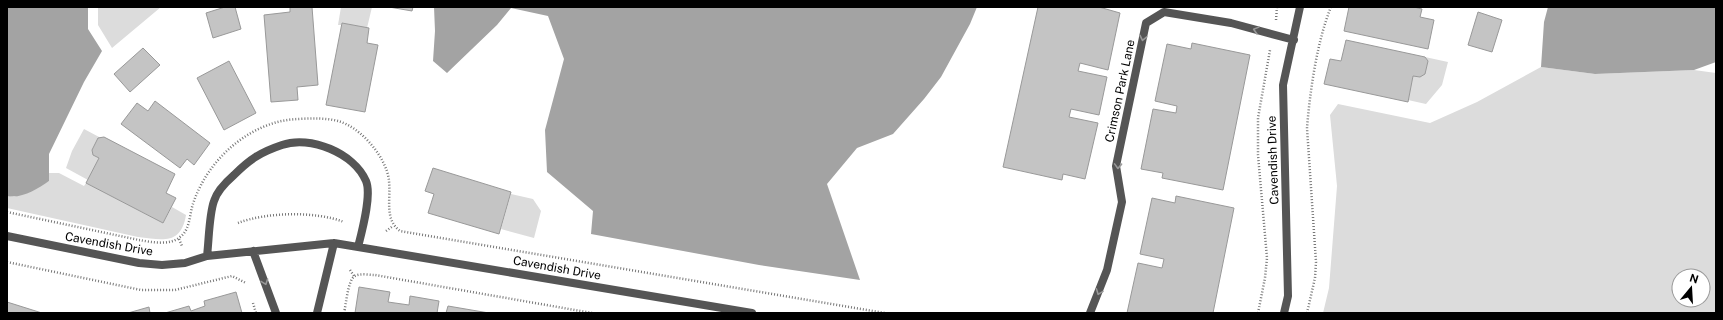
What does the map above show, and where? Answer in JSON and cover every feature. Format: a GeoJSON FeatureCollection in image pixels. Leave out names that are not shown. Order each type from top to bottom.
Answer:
{"type":"FeatureCollection","features":[{"type":"Feature","properties":{"kind":"street","name":"Cavendish Drive"},"geometry":{"type":"LineString","coordinates":[[1284,313],[1288,296],[1283,85],[1300,7]]}},
{"type":"Feature","properties":{"kind":"street","name":"Crimson Park Lane"},"geometry":{"type":"LineString","coordinates":[[1090,313],[1107,270],[1122,202],[1116,166],[1146,24],[1164,12],[1231,23],[1294,40]]}},
{"type":"Feature","properties":{"kind":"street"},"geometry":{"type":"LineString","coordinates":[[207,256],[214,201],[225,183],[251,158],[284,144],[321,145],[339,152],[356,165],[366,182],[366,211],[358,246]]}},
{"type":"Feature","properties":{"kind":"street","name":"Cavendish Drive"},"geometry":{"type":"LineString","coordinates":[[7,236],[139,263],[162,265],[185,263],[207,256],[334,243],[752,313]]}},
{"type":"Feature","properties":{"kind":"street"},"geometry":{"type":"LineString","coordinates":[[317,313],[334,243]]}},
{"type":"Feature","properties":{"kind":"street"},"geometry":{"type":"LineString","coordinates":[[253,251],[276,313]]}},
{"type":"Feature","properties":{"kind":"path"},"geometry":{"type":"LineString","coordinates":[[1275,24],[1277,7]]}},
{"type":"Feature","properties":{"kind":"path"},"geometry":{"type":"LineString","coordinates":[[1306,313],[1315,278],[1316,262],[1307,148],[1307,122],[1323,32],[1331,7]]}},
{"type":"Feature","properties":{"kind":"path"},"geometry":{"type":"LineString","coordinates":[[1258,313],[1265,278],[1267,258],[1258,155],[1258,118],[1264,76],[1271,44]]}},
{"type":"Feature","properties":{"kind":"path"},"geometry":{"type":"LineString","coordinates":[[7,212],[139,240],[159,243],[179,239],[187,228],[193,203],[200,184],[226,152],[256,131],[273,123],[292,119],[321,118],[340,122],[367,140],[380,155],[389,180],[390,219],[393,226],[400,231],[885,313]]}},
{"type":"Feature","properties":{"kind":"path"},"geometry":{"type":"LineString","coordinates":[[238,223],[252,218],[277,215],[304,215],[336,219],[344,222]]}},
{"type":"Feature","properties":{"kind":"path"},"geometry":{"type":"LineString","coordinates":[[386,231],[393,226]]}},
{"type":"Feature","properties":{"kind":"path"},"geometry":{"type":"LineString","coordinates":[[179,239],[182,246]]}},
{"type":"Feature","properties":{"kind":"path"},"geometry":{"type":"LineString","coordinates":[[7,262],[141,290],[175,290],[232,276],[246,282],[248,289]]}},
{"type":"Feature","properties":{"kind":"path"},"geometry":{"type":"LineString","coordinates":[[350,270],[354,276]]}},
{"type":"Feature","properties":{"kind":"path"},"geometry":{"type":"LineString","coordinates":[[354,276],[375,275],[592,313]]}},
{"type":"Feature","properties":{"kind":"path"},"geometry":{"type":"LineString","coordinates":[[344,313],[350,284],[354,276]]}},
{"type":"Feature","properties":{"kind":"path"},"geometry":{"type":"LineString","coordinates":[[252,301],[256,313]]}},
{"type":"Feature","properties":{"kind":"shaded area"},"geometry":{"type":"Polygon","coordinates":[[[7,7],[88,7],[88,29],[102,51],[84,82],[49,154],[49,181],[29,193],[13,197],[7,196],[7,7]]]}},
{"type":"Feature","properties":{"kind":"shaded area"},"geometry":{"type":"Polygon","coordinates":[[[98,7],[161,7],[112,48],[98,25],[98,7]]]}},
{"type":"Feature","properties":{"kind":"shaded area"},"geometry":{"type":"Polygon","coordinates":[[[341,7],[372,7],[367,28],[342,23],[341,25],[338,25],[341,7]]]}},
{"type":"Feature","properties":{"kind":"shaded area"},"geometry":{"type":"Polygon","coordinates":[[[434,7],[977,7],[970,24],[941,77],[924,99],[893,134],[857,148],[827,184],[860,280],[759,265],[591,234],[593,211],[547,172],[545,130],[564,59],[548,16],[511,8],[497,25],[447,73],[433,61],[435,31],[434,7]]]}},
{"type":"Feature","properties":{"kind":"shaded area"},"geometry":{"type":"Polygon","coordinates":[[[1548,7],[1716,7],[1716,62],[1694,70],[1595,74],[1541,67],[1544,22],[1548,7]]]}},
{"type":"Feature","properties":{"kind":"shaded area"},"geometry":{"type":"Polygon","coordinates":[[[1425,57],[1448,62],[1442,85],[1426,104],[1408,100],[1413,76],[1420,77],[1425,73],[1428,61],[1425,57]]]}},
{"type":"Feature","properties":{"kind":"shaded area"},"geometry":{"type":"Polygon","coordinates":[[[1541,67],[1595,74],[1694,70],[1716,73],[1716,313],[1323,313],[1329,288],[1337,186],[1330,115],[1338,104],[1430,123],[1477,102],[1541,67]]]}},
{"type":"Feature","properties":{"kind":"shaded area"},"geometry":{"type":"Polygon","coordinates":[[[84,129],[101,138],[98,139],[92,150],[93,155],[99,158],[88,180],[66,168],[72,151],[84,129]]]}},
{"type":"Feature","properties":{"kind":"shaded area"},"geometry":{"type":"Polygon","coordinates":[[[49,173],[59,173],[84,186],[86,183],[163,223],[172,207],[186,215],[184,225],[180,232],[175,236],[170,238],[155,239],[138,237],[7,208],[7,196],[14,197],[49,181],[49,173]]]}},
{"type":"Feature","properties":{"kind":"shaded area"},"geometry":{"type":"Polygon","coordinates":[[[511,194],[533,199],[541,211],[534,238],[501,229],[511,194]]]}},
{"type":"Feature","properties":{"kind":"building"},"geometry":{"type":"Polygon","coordinates":[[[225,7],[235,7],[241,29],[213,38],[206,13],[225,7]]]}},
{"type":"Feature","properties":{"kind":"building"},"geometry":{"type":"Polygon","coordinates":[[[290,7],[312,7],[318,85],[297,87],[298,100],[271,102],[264,15],[290,12],[290,7]]]}},
{"type":"Feature","properties":{"kind":"building"},"geometry":{"type":"Polygon","coordinates":[[[389,7],[413,7],[412,11],[389,7]]]}},
{"type":"Feature","properties":{"kind":"building"},"geometry":{"type":"Polygon","coordinates":[[[1038,7],[1099,7],[1120,13],[1108,70],[1080,63],[1078,71],[1107,77],[1099,115],[1071,109],[1069,117],[1098,123],[1085,179],[1063,174],[1062,180],[1003,167],[1038,7]]]}},
{"type":"Feature","properties":{"kind":"building"},"geometry":{"type":"Polygon","coordinates":[[[1349,7],[1414,7],[1422,9],[1420,17],[1434,20],[1428,49],[1344,31],[1349,7]]]}},
{"type":"Feature","properties":{"kind":"building"},"geometry":{"type":"Polygon","coordinates":[[[1478,12],[1502,20],[1492,52],[1468,45],[1478,12]]]}},
{"type":"Feature","properties":{"kind":"building"},"geometry":{"type":"Polygon","coordinates":[[[342,23],[369,28],[367,43],[378,45],[365,112],[326,105],[342,23]]]}},
{"type":"Feature","properties":{"kind":"building"},"geometry":{"type":"Polygon","coordinates":[[[1346,40],[1425,57],[1428,61],[1425,74],[1420,77],[1413,76],[1408,102],[1324,84],[1330,59],[1341,61],[1346,40]]]}},
{"type":"Feature","properties":{"kind":"building"},"geometry":{"type":"Polygon","coordinates":[[[1192,43],[1250,55],[1223,190],[1162,178],[1163,173],[1141,169],[1153,109],[1176,113],[1177,106],[1155,101],[1167,44],[1191,49],[1192,43]]]}},
{"type":"Feature","properties":{"kind":"building"},"geometry":{"type":"Polygon","coordinates":[[[143,48],[160,65],[130,92],[114,74],[143,48]]]}},
{"type":"Feature","properties":{"kind":"building"},"geometry":{"type":"Polygon","coordinates":[[[229,61],[256,113],[224,130],[197,78],[229,61]]]}},
{"type":"Feature","properties":{"kind":"building"},"geometry":{"type":"Polygon","coordinates":[[[155,101],[210,143],[194,165],[187,159],[180,168],[121,124],[137,103],[148,111],[155,101]]]}},
{"type":"Feature","properties":{"kind":"building"},"geometry":{"type":"Polygon","coordinates":[[[104,137],[175,174],[166,193],[176,198],[163,223],[86,183],[99,158],[93,155],[92,150],[98,138],[104,137]]]}},
{"type":"Feature","properties":{"kind":"building"},"geometry":{"type":"Polygon","coordinates":[[[433,168],[511,192],[499,234],[428,213],[434,194],[425,191],[433,168]]]}},
{"type":"Feature","properties":{"kind":"building"},"geometry":{"type":"Polygon","coordinates":[[[1176,196],[1234,208],[1213,313],[1127,313],[1138,263],[1162,268],[1164,259],[1140,254],[1152,198],[1175,203],[1176,196]]]}},
{"type":"Feature","properties":{"kind":"building"},"geometry":{"type":"Polygon","coordinates":[[[359,287],[390,292],[388,302],[409,305],[410,296],[439,301],[437,313],[355,313],[359,287]]]}},
{"type":"Feature","properties":{"kind":"building"},"geometry":{"type":"Polygon","coordinates":[[[236,292],[242,313],[165,313],[189,306],[191,311],[205,306],[204,301],[236,292]]]}},
{"type":"Feature","properties":{"kind":"building"},"geometry":{"type":"Polygon","coordinates":[[[7,302],[42,313],[7,313],[7,302]]]}},
{"type":"Feature","properties":{"kind":"building"},"geometry":{"type":"Polygon","coordinates":[[[448,306],[489,313],[446,313],[448,306]]]}},
{"type":"Feature","properties":{"kind":"building"},"geometry":{"type":"Polygon","coordinates":[[[149,307],[150,313],[128,313],[149,307]]]}}]}
